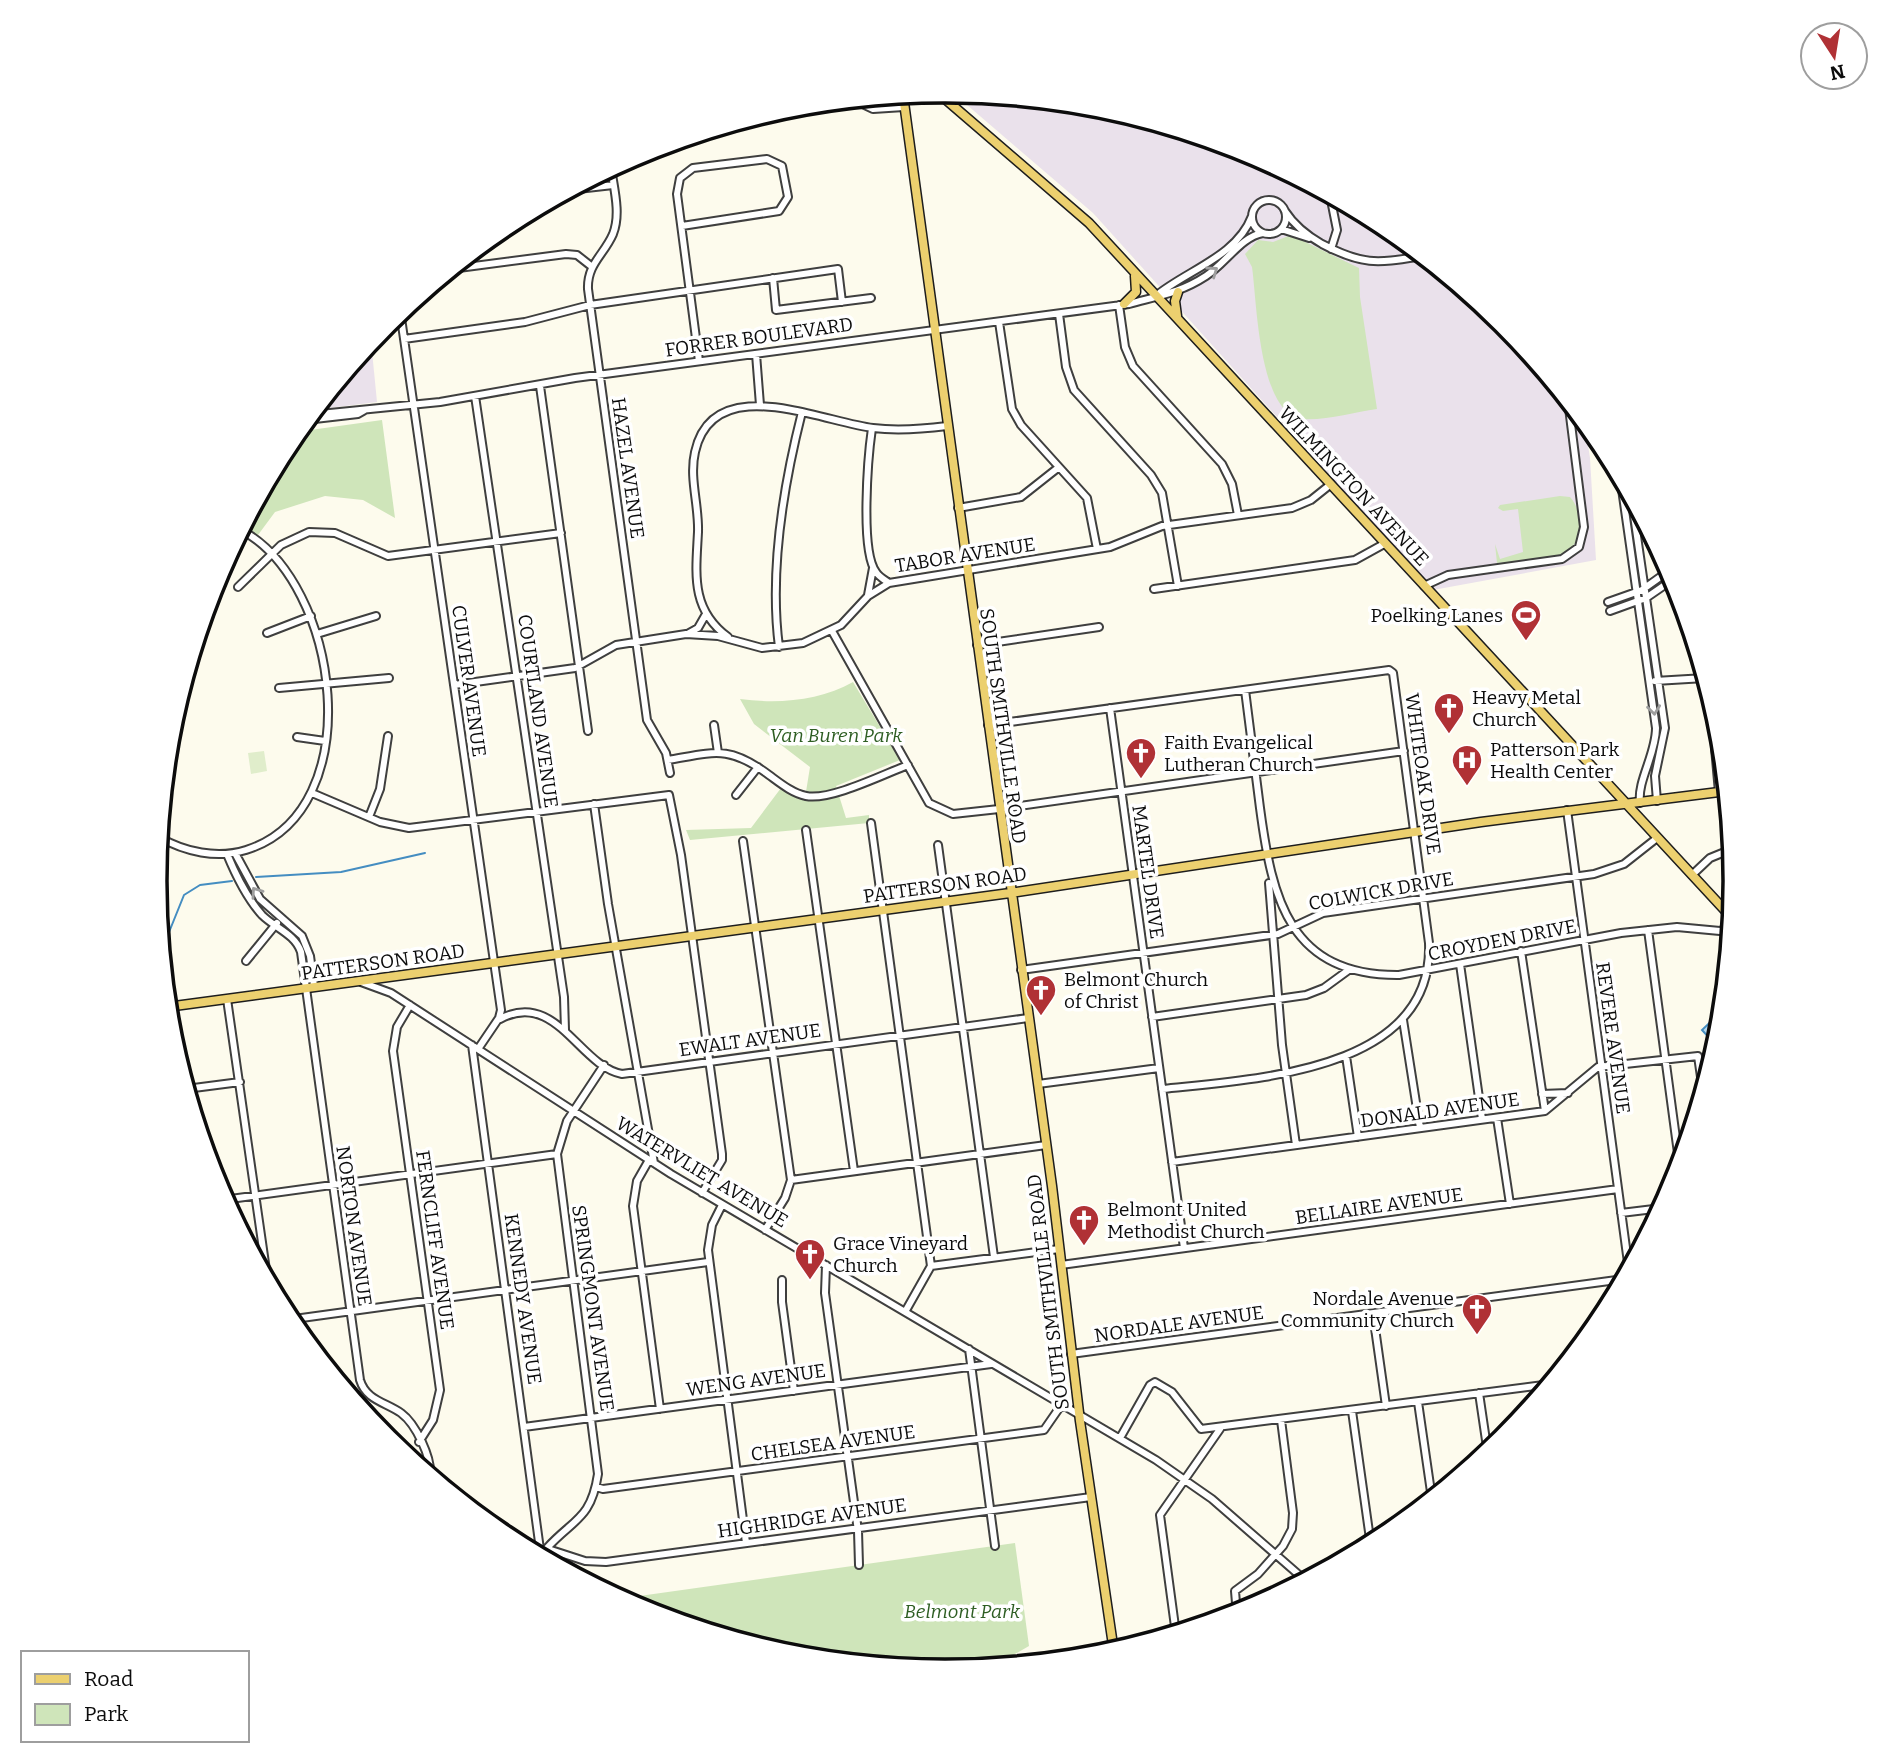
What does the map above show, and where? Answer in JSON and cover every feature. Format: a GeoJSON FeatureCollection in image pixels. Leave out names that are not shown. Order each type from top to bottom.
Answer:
{"type":"FeatureCollection","features":[{"type":"Feature","properties":{"kind":"main road","name":"WILMINGTON AVENUE"},"geometry":{"type":"LineString","coordinates":[[950,103],[1070,204],[1722,908]]}},
{"type":"Feature","properties":{"kind":"main road","name":"SOUTH SMITHVILLE ROAD"},"geometry":{"type":"LineString","coordinates":[[904,107],[1038,1083],[1079,1414],[1112,1641]]}},
{"type":"Feature","properties":{"kind":"main road"},"geometry":{"type":"LineString","coordinates":[[1121,305],[1136,292],[1135,273]]}},
{"type":"Feature","properties":{"kind":"main road"},"geometry":{"type":"LineString","coordinates":[[1178,292],[1175,306],[1178,319]]}},
{"type":"Feature","properties":{"kind":"main road","name":"PATTERSON ROAD"},"geometry":{"type":"LineString","coordinates":[[177,1006],[1132,874],[1267,858],[1415,832],[1718,792]]}},
{"type":"Feature","properties":{"kind":"street"},"geometry":{"type":"LineString","coordinates":[[870,107],[904,107]]}},
{"type":"Feature","properties":{"kind":"street"},"geometry":{"type":"LineString","coordinates":[[682,226],[779,211],[787,202],[788,190],[784,170],[778,163],[766,159],[687,171],[680,178],[677,187],[699,361]]}},
{"type":"Feature","properties":{"kind":"street"},"geometry":{"type":"LineString","coordinates":[[468,267],[566,254],[576,255],[591,266],[608,244],[615,228],[612,179]]}},
{"type":"Feature","properties":{"kind":"street"},"geometry":{"type":"LineString","coordinates":[[595,187],[613,185]]}},
{"type":"Feature","properties":{"kind":"street","name":"FORRER BOULEVARD"},"geometry":{"type":"LineString","coordinates":[[1156,296],[1217,256],[1248,224],[1256,206],[1266,200],[1279,203],[1315,239]]}},
{"type":"Feature","properties":{"kind":"street"},"geometry":{"type":"LineString","coordinates":[[1331,248],[1337,230],[1332,207]]}},
{"type":"Feature","properties":{"kind":"street"},"geometry":{"type":"LineString","coordinates":[[1281,229],[1285,223],[1285,211]]}},
{"type":"Feature","properties":{"kind":"street"},"geometry":{"type":"LineString","coordinates":[[1252,216],[1254,225],[1263,233]]}},
{"type":"Feature","properties":{"kind":"street","name":"FORRER BOULEVARD"},"geometry":{"type":"LineString","coordinates":[[323,416],[475,396],[600,374],[1121,305],[1178,292],[1227,261],[1254,234],[1281,229],[1315,239],[1346,257],[1367,262],[1410,257]]}},
{"type":"Feature","properties":{"kind":"street","name":"HAZEL AVENUE"},"geometry":{"type":"LineString","coordinates":[[591,266],[588,279],[590,305],[648,720],[668,760],[670,773]]}},
{"type":"Feature","properties":{"kind":"street"},"geometry":{"type":"LineString","coordinates":[[404,339],[525,322],[590,305],[838,270],[842,302]]}},
{"type":"Feature","properties":{"kind":"street"},"geometry":{"type":"LineString","coordinates":[[773,278],[776,310],[872,298]]}},
{"type":"Feature","properties":{"kind":"street"},"geometry":{"type":"LineString","coordinates":[[1121,305],[1125,347],[1133,366],[1222,464],[1232,484],[1238,515]]}},
{"type":"Feature","properties":{"kind":"street"},"geometry":{"type":"LineString","coordinates":[[1059,314],[1066,367],[1074,390],[1155,480],[1164,499],[1178,586]]}},
{"type":"Feature","properties":{"kind":"street"},"geometry":{"type":"LineString","coordinates":[[999,322],[1012,409],[1021,425],[1087,498],[1097,550]]}},
{"type":"Feature","properties":{"kind":"street","name":"CULVER AVENUE"},"geometry":{"type":"LineString","coordinates":[[402,324],[501,1010],[498,1020]]}},
{"type":"Feature","properties":{"kind":"street"},"geometry":{"type":"LineString","coordinates":[[756,354],[760,405]]}},
{"type":"Feature","properties":{"kind":"street"},"geometry":{"type":"LineString","coordinates":[[540,386],[588,731]]}},
{"type":"Feature","properties":{"kind":"street","name":"COURTLAND AVENUE"},"geometry":{"type":"LineString","coordinates":[[475,396],[567,1022],[565,1030]]}},
{"type":"Feature","properties":{"kind":"street"},"geometry":{"type":"LineString","coordinates":[[733,640],[706,614],[695,580],[698,524],[693,471],[695,451],[708,427],[737,408],[760,405],[872,428],[947,426]]}},
{"type":"Feature","properties":{"kind":"street"},"geometry":{"type":"LineString","coordinates":[[779,647],[775,605],[780,535],[786,484],[802,412]]}},
{"type":"Feature","properties":{"kind":"street"},"geometry":{"type":"LineString","coordinates":[[1424,586],[1448,575],[1562,559],[1578,547],[1584,527],[1570,420]]}},
{"type":"Feature","properties":{"kind":"street"},"geometry":{"type":"LineString","coordinates":[[868,596],[873,566],[867,494],[872,428]]}},
{"type":"Feature","properties":{"kind":"street"},"geometry":{"type":"LineString","coordinates":[[958,508],[1021,497],[1059,467]]}},
{"type":"Feature","properties":{"kind":"street","name":"TABOR AVENUE"},"geometry":{"type":"LineString","coordinates":[[453,685],[579,667],[610,648],[636,641],[688,634],[710,634],[754,647],[803,643],[832,631],[846,621],[868,596],[889,583],[1097,550],[1169,525],[1299,506],[1331,484]]}},
{"type":"Feature","properties":{"kind":"street"},"geometry":{"type":"LineString","coordinates":[[1623,499],[1638,592],[1642,600],[1658,681],[1664,728],[1655,776],[1657,801]]}},
{"type":"Feature","properties":{"kind":"street"},"geometry":{"type":"LineString","coordinates":[[1633,518],[1638,592]]}},
{"type":"Feature","properties":{"kind":"street"},"geometry":{"type":"LineString","coordinates":[[237,587],[272,552],[290,539],[315,531],[344,537],[381,556],[561,533]]}},
{"type":"Feature","properties":{"kind":"street"},"geometry":{"type":"LineString","coordinates":[[168,841],[186,849],[235,853],[265,842],[284,829],[299,814],[312,793],[325,741],[326,684],[317,634],[290,575],[272,552],[248,535]]}},
{"type":"Feature","properties":{"kind":"street"},"geometry":{"type":"LineString","coordinates":[[1154,589],[1355,561],[1384,544]]}},
{"type":"Feature","properties":{"kind":"street"},"geometry":{"type":"LineString","coordinates":[[873,566],[876,573],[889,583]]}},
{"type":"Feature","properties":{"kind":"street"},"geometry":{"type":"LineString","coordinates":[[1608,602],[1638,592],[1661,576]]}},
{"type":"Feature","properties":{"kind":"street"},"geometry":{"type":"LineString","coordinates":[[1610,611],[1642,600],[1664,585]]}},
{"type":"Feature","properties":{"kind":"street"},"geometry":{"type":"LineString","coordinates":[[1640,803],[1639,793],[1656,739],[1642,600]]}},
{"type":"Feature","properties":{"kind":"street"},"geometry":{"type":"LineString","coordinates":[[688,634],[698,628],[706,614]]}},
{"type":"Feature","properties":{"kind":"street"},"geometry":{"type":"LineString","coordinates":[[317,634],[376,616]]}},
{"type":"Feature","properties":{"kind":"street"},"geometry":{"type":"LineString","coordinates":[[267,633],[310,617]]}},
{"type":"Feature","properties":{"kind":"street"},"geometry":{"type":"LineString","coordinates":[[977,645],[1099,627]]}},
{"type":"Feature","properties":{"kind":"street"},"geometry":{"type":"LineString","coordinates":[[832,631],[925,798],[941,811],[962,814],[1404,751]]}},
{"type":"Feature","properties":{"kind":"street","name":"WHITEOAK DRIVE"},"geometry":{"type":"LineString","coordinates":[[1245,690],[1389,670],[1394,675],[1429,943],[1428,970],[1417,999],[1403,1020]]}},
{"type":"Feature","properties":{"kind":"street"},"geometry":{"type":"LineString","coordinates":[[279,688],[389,678]]}},
{"type":"Feature","properties":{"kind":"street"},"geometry":{"type":"LineString","coordinates":[[1650,682],[1697,679]]}},
{"type":"Feature","properties":{"kind":"street"},"geometry":{"type":"LineString","coordinates":[[988,725],[1245,690],[1267,858],[1286,1073],[1296,1145]]}},
{"type":"Feature","properties":{"kind":"street","name":"MARTEL DRIVE"},"geometry":{"type":"LineString","coordinates":[[1110,708],[1184,1248]]}},
{"type":"Feature","properties":{"kind":"street"},"geometry":{"type":"LineString","coordinates":[[714,724],[718,753]]}},
{"type":"Feature","properties":{"kind":"street"},"geometry":{"type":"LineString","coordinates":[[369,817],[380,789],[388,736]]}},
{"type":"Feature","properties":{"kind":"street"},"geometry":{"type":"LineString","coordinates":[[297,737],[325,741]]}},
{"type":"Feature","properties":{"kind":"street"},"geometry":{"type":"LineString","coordinates":[[668,760],[718,753],[739,755],[793,792],[811,797],[829,794],[908,765]]}},
{"type":"Feature","properties":{"kind":"street"},"geometry":{"type":"LineString","coordinates":[[736,795],[758,767]]}},
{"type":"Feature","properties":{"kind":"street"},"geometry":{"type":"LineString","coordinates":[[312,793],[369,817],[409,828],[670,795],[674,806],[722,1160],[702,1193]]}},
{"type":"Feature","properties":{"kind":"street"},"geometry":{"type":"LineString","coordinates":[[594,804],[615,946],[639,1072],[651,1162],[634,1195],[641,1271],[660,1409]]}},
{"type":"Feature","properties":{"kind":"street","name":"REVERE AVENUE"},"geometry":{"type":"LineString","coordinates":[[1567,810],[1627,1256]]}},
{"type":"Feature","properties":{"kind":"street"},"geometry":{"type":"LineString","coordinates":[[871,823],[931,1266],[905,1312]]}},
{"type":"Feature","properties":{"kind":"street"},"geometry":{"type":"LineString","coordinates":[[806,830],[854,1171]]}},
{"type":"Feature","properties":{"kind":"street","name":"COLWICK DRIVE"},"geometry":{"type":"LineString","coordinates":[[1021,970],[1275,934],[1323,914],[1576,877],[1616,867],[1639,854],[1657,838]]}},
{"type":"Feature","properties":{"kind":"street"},"geometry":{"type":"LineString","coordinates":[[743,841],[791,1180],[785,1198],[765,1230]]}},
{"type":"Feature","properties":{"kind":"street"},"geometry":{"type":"LineString","coordinates":[[938,845],[994,1257]]}},
{"type":"Feature","properties":{"kind":"street"},"geometry":{"type":"LineString","coordinates":[[235,853],[254,891],[302,936],[309,951],[314,986]]}},
{"type":"Feature","properties":{"kind":"street"},"geometry":{"type":"LineString","coordinates":[[1692,875],[1710,858],[1722,853]]}},
{"type":"Feature","properties":{"kind":"street","name":"NORTON AVENUE"},"geometry":{"type":"LineString","coordinates":[[227,854],[249,899],[274,926],[299,947],[362,1386],[368,1395],[403,1415],[419,1441]]}},
{"type":"Feature","properties":{"kind":"street","name":"CROYDEN DRIVE"},"geometry":{"type":"LineString","coordinates":[[1267,858],[1277,898],[1292,927],[1322,956],[1350,969],[1387,975],[1648,930],[1688,927],[1715,932],[1722,930]]}},
{"type":"Feature","properties":{"kind":"street"},"geometry":{"type":"LineString","coordinates":[[246,961],[281,919]]}},
{"type":"Feature","properties":{"kind":"street"},"geometry":{"type":"LineString","coordinates":[[1648,930],[1677,1145]]}},
{"type":"Feature","properties":{"kind":"street"},"geometry":{"type":"LineString","coordinates":[[1521,951],[1545,1111]]}},
{"type":"Feature","properties":{"kind":"street"},"geometry":{"type":"LineString","coordinates":[[1460,964],[1482,1119]]}},
{"type":"Feature","properties":{"kind":"street"},"geometry":{"type":"LineString","coordinates":[[1152,1017],[1316,992],[1350,969]]}},
{"type":"Feature","properties":{"kind":"street","name":"WATERVLIET AVENUE"},"geometry":{"type":"LineString","coordinates":[[359,981],[383,989],[410,1005],[651,1162],[1120,1438],[1184,1479],[1298,1574]]}},
{"type":"Feature","properties":{"kind":"street"},"geometry":{"type":"LineString","coordinates":[[228,999],[265,1259]]}},
{"type":"Feature","properties":{"kind":"street","name":"FERNCLIFF AVENUE"},"geometry":{"type":"LineString","coordinates":[[410,1005],[397,1027],[393,1051],[440,1390],[432,1420],[419,1441]]}},
{"type":"Feature","properties":{"kind":"street","name":"EWALT AVENUE"},"geometry":{"type":"LineString","coordinates":[[498,1020],[511,1013],[531,1012],[565,1030],[604,1065],[617,1073],[1028,1018]]}},
{"type":"Feature","properties":{"kind":"street"},"geometry":{"type":"LineString","coordinates":[[475,1047],[498,1020]]}},
{"type":"Feature","properties":{"kind":"street"},"geometry":{"type":"LineString","coordinates":[[1162,1089],[1286,1073],[1346,1056],[1403,1020],[1420,1128]]}},
{"type":"Feature","properties":{"kind":"street","name":"KENNEDY AVENUE"},"geometry":{"type":"LineString","coordinates":[[475,1047],[524,1427],[543,1547]]}},
{"type":"Feature","properties":{"kind":"street"},"geometry":{"type":"LineString","coordinates":[[1346,1056],[1358,1137]]}},
{"type":"Feature","properties":{"kind":"street"},"geometry":{"type":"LineString","coordinates":[[1602,1067],[1698,1056],[1700,1070]]}},
{"type":"Feature","properties":{"kind":"street","name":"SPRINGMONT AVENUE"},"geometry":{"type":"LineString","coordinates":[[544,1548],[579,1520],[596,1487],[598,1463],[593,1418],[556,1154],[563,1129],[604,1065]]}},
{"type":"Feature","properties":{"kind":"street","name":"DONALD AVENUE"},"geometry":{"type":"LineString","coordinates":[[1172,1162],[1545,1111],[1602,1067]]}},
{"type":"Feature","properties":{"kind":"street"},"geometry":{"type":"LineString","coordinates":[[1038,1083],[1159,1068]]}},
{"type":"Feature","properties":{"kind":"street"},"geometry":{"type":"LineString","coordinates":[[194,1088],[240,1082]]}},
{"type":"Feature","properties":{"kind":"street"},"geometry":{"type":"LineString","coordinates":[[1542,1094],[1568,1093]]}},
{"type":"Feature","properties":{"kind":"street"},"geometry":{"type":"LineString","coordinates":[[1497,1118],[1510,1204]]}},
{"type":"Feature","properties":{"kind":"street"},"geometry":{"type":"LineString","coordinates":[[791,1180],[1046,1145]]}},
{"type":"Feature","properties":{"kind":"street"},"geometry":{"type":"LineString","coordinates":[[235,1199],[556,1154]]}},
{"type":"Feature","properties":{"kind":"street","name":"BELLAIRE AVENUE"},"geometry":{"type":"LineString","coordinates":[[1061,1265],[1618,1189]]}},
{"type":"Feature","properties":{"kind":"street"},"geometry":{"type":"LineString","coordinates":[[722,1205],[709,1235],[708,1262],[746,1543]]}},
{"type":"Feature","properties":{"kind":"street"},"geometry":{"type":"LineString","coordinates":[[1621,1213],[1650,1209]]}},
{"type":"Feature","properties":{"kind":"street"},"geometry":{"type":"LineString","coordinates":[[931,1266],[1059,1249]]}},
{"type":"Feature","properties":{"kind":"street"},"geometry":{"type":"LineString","coordinates":[[301,1318],[708,1262]]}},
{"type":"Feature","properties":{"kind":"street"},"geometry":{"type":"LineString","coordinates":[[826,1265],[825,1293],[858,1528],[859,1565]]}},
{"type":"Feature","properties":{"kind":"street"},"geometry":{"type":"LineString","coordinates":[[782,1280],[782,1302],[794,1391]]}},
{"type":"Feature","properties":{"kind":"street","name":"NORDALE AVENUE"},"geometry":{"type":"LineString","coordinates":[[1071,1354],[1613,1281]]}},
{"type":"Feature","properties":{"kind":"street"},"geometry":{"type":"LineString","coordinates":[[1373,1314],[1386,1406]]}},
{"type":"Feature","properties":{"kind":"street"},"geometry":{"type":"LineString","coordinates":[[969,1349],[995,1546]]}},
{"type":"Feature","properties":{"kind":"street","name":"WENG AVENUE"},"geometry":{"type":"LineString","coordinates":[[524,1427],[993,1363]]}},
{"type":"Feature","properties":{"kind":"street"},"geometry":{"type":"LineString","coordinates":[[1120,1438],[1150,1385],[1155,1382],[1172,1392],[1210,1441]]}},
{"type":"Feature","properties":{"kind":"street"},"geometry":{"type":"LineString","coordinates":[[1200,1429],[1220,1429],[1537,1386]]}},
{"type":"Feature","properties":{"kind":"street"},"geometry":{"type":"LineString","coordinates":[[1479,1393],[1486,1441]]}},
{"type":"Feature","properties":{"kind":"street"},"geometry":{"type":"LineString","coordinates":[[1418,1402],[1431,1489]]}},
{"type":"Feature","properties":{"kind":"street","name":"CHELSEA AVENUE"},"geometry":{"type":"LineString","coordinates":[[596,1487],[603,1489],[1044,1430],[1062,1404]]}},
{"type":"Feature","properties":{"kind":"street"},"geometry":{"type":"LineString","coordinates":[[1352,1411],[1371,1533]]}},
{"type":"Feature","properties":{"kind":"street"},"geometry":{"type":"LineString","coordinates":[[1236,1603],[1235,1591],[1258,1574],[1290,1534],[1293,1513],[1281,1420]]}},
{"type":"Feature","properties":{"kind":"street"},"geometry":{"type":"LineString","coordinates":[[1175,1624],[1159,1519],[1220,1429]]}},
{"type":"Feature","properties":{"kind":"street"},"geometry":{"type":"LineString","coordinates":[[419,1441],[430,1465]]}},
{"type":"Feature","properties":{"kind":"street","name":"HIGHRIDGE AVENUE"},"geometry":{"type":"LineString","coordinates":[[550,1551],[574,1559],[597,1562],[1091,1497]]}},
{"type":"Feature","properties":{"kind":"shaded area"},"geometry":{"type":"Polygon","coordinates":[[[966,104],[1047,110],[1097,118],[1195,145],[1243,162],[1289,184],[1377,234],[1419,264],[1458,296],[1530,368],[1588,443],[1596,560],[1433,590],[1093,213],[966,104]]]}},
{"type":"Feature","properties":{"kind":"shaded area"},"geometry":{"type":"Polygon","coordinates":[[[372,355],[377,402],[328,408],[372,355]]]}},
{"type":"Feature","properties":{"kind":"green space"},"geometry":{"type":"Polygon","coordinates":[[[1291,235],[1359,268],[1360,297],[1377,409],[1330,418],[1302,419],[1287,412],[1276,398],[1262,354],[1252,267],[1245,254],[1258,240],[1273,242],[1291,235]]]}},
{"type":"Feature","properties":{"kind":"green space"},"geometry":{"type":"Polygon","coordinates":[[[382,420],[395,518],[363,500],[325,496],[275,512],[258,535],[250,531],[271,492],[312,430],[382,420]]]}},
{"type":"Feature","properties":{"kind":"green space"},"geometry":{"type":"Polygon","coordinates":[[[1560,496],[1570,497],[1579,516],[1577,540],[1570,549],[1548,559],[1497,563],[1495,544],[1500,559],[1523,552],[1518,509],[1503,511],[1498,508],[1500,505],[1560,496]]]}},
{"type":"Feature","properties":{"kind":"green space","name":"Van Buren Park"},"geometry":{"type":"Polygon","coordinates":[[[853,682],[900,760],[836,786],[846,818],[869,815],[869,823],[690,840],[686,830],[751,828],[781,788],[805,798],[810,767],[754,724],[740,699],[798,700],[827,693],[853,682]]]}},
{"type":"Feature","properties":{"kind":"green space"},"geometry":{"type":"Polygon","coordinates":[[[264,751],[267,771],[251,774],[248,753],[264,751]]]}},
{"type":"Feature","properties":{"kind":"green space","name":"Belmont Park"},"geometry":{"type":"Polygon","coordinates":[[[1015,1543],[1029,1646],[1010,1657],[945,1660],[843,1653],[744,1633],[637,1596],[1015,1543]]]}},
{"type":"Feature","properties":{"kind":"water"},"geometry":{"type":"Polygon","coordinates":[[[1710,1022],[1707,1036],[1702,1030],[1710,1022]]]}},
{"type":"Feature","properties":{"kind":"waterway"},"geometry":{"type":"LineString","coordinates":[[256,877],[341,872],[425,853]]}},
{"type":"Feature","properties":{"kind":"waterway"},"geometry":{"type":"LineString","coordinates":[[168,934],[184,895],[200,885],[232,881]]}},
{"type":"Feature","properties":{"kind":"place","name":"Poelking Lanes"},"geometry":{"type":"Point","coordinates":[1526,642]}},
{"type":"Feature","properties":{"kind":"place","name":"Heavy Metal Church"},"geometry":{"type":"Point","coordinates":[1449,735]}},
{"type":"Feature","properties":{"kind":"place","name":"Faith Evangelical Lutheran Church"},"geometry":{"type":"Point","coordinates":[1141,780]}},
{"type":"Feature","properties":{"kind":"place","name":"Patterson Park Health Center"},"geometry":{"type":"Point","coordinates":[1467,787]}},
{"type":"Feature","properties":{"kind":"place","name":"Belmont Church of Christ"},"geometry":{"type":"Point","coordinates":[1041,1017]}},
{"type":"Feature","properties":{"kind":"place","name":"Belmont United Methodist Church"},"geometry":{"type":"Point","coordinates":[1084,1247]}},
{"type":"Feature","properties":{"kind":"place","name":"Grace Vineyard Church"},"geometry":{"type":"Point","coordinates":[810,1281]}},
{"type":"Feature","properties":{"kind":"place","name":"Nordale Avenue Community Church"},"geometry":{"type":"Point","coordinates":[1477,1336]}}]}
